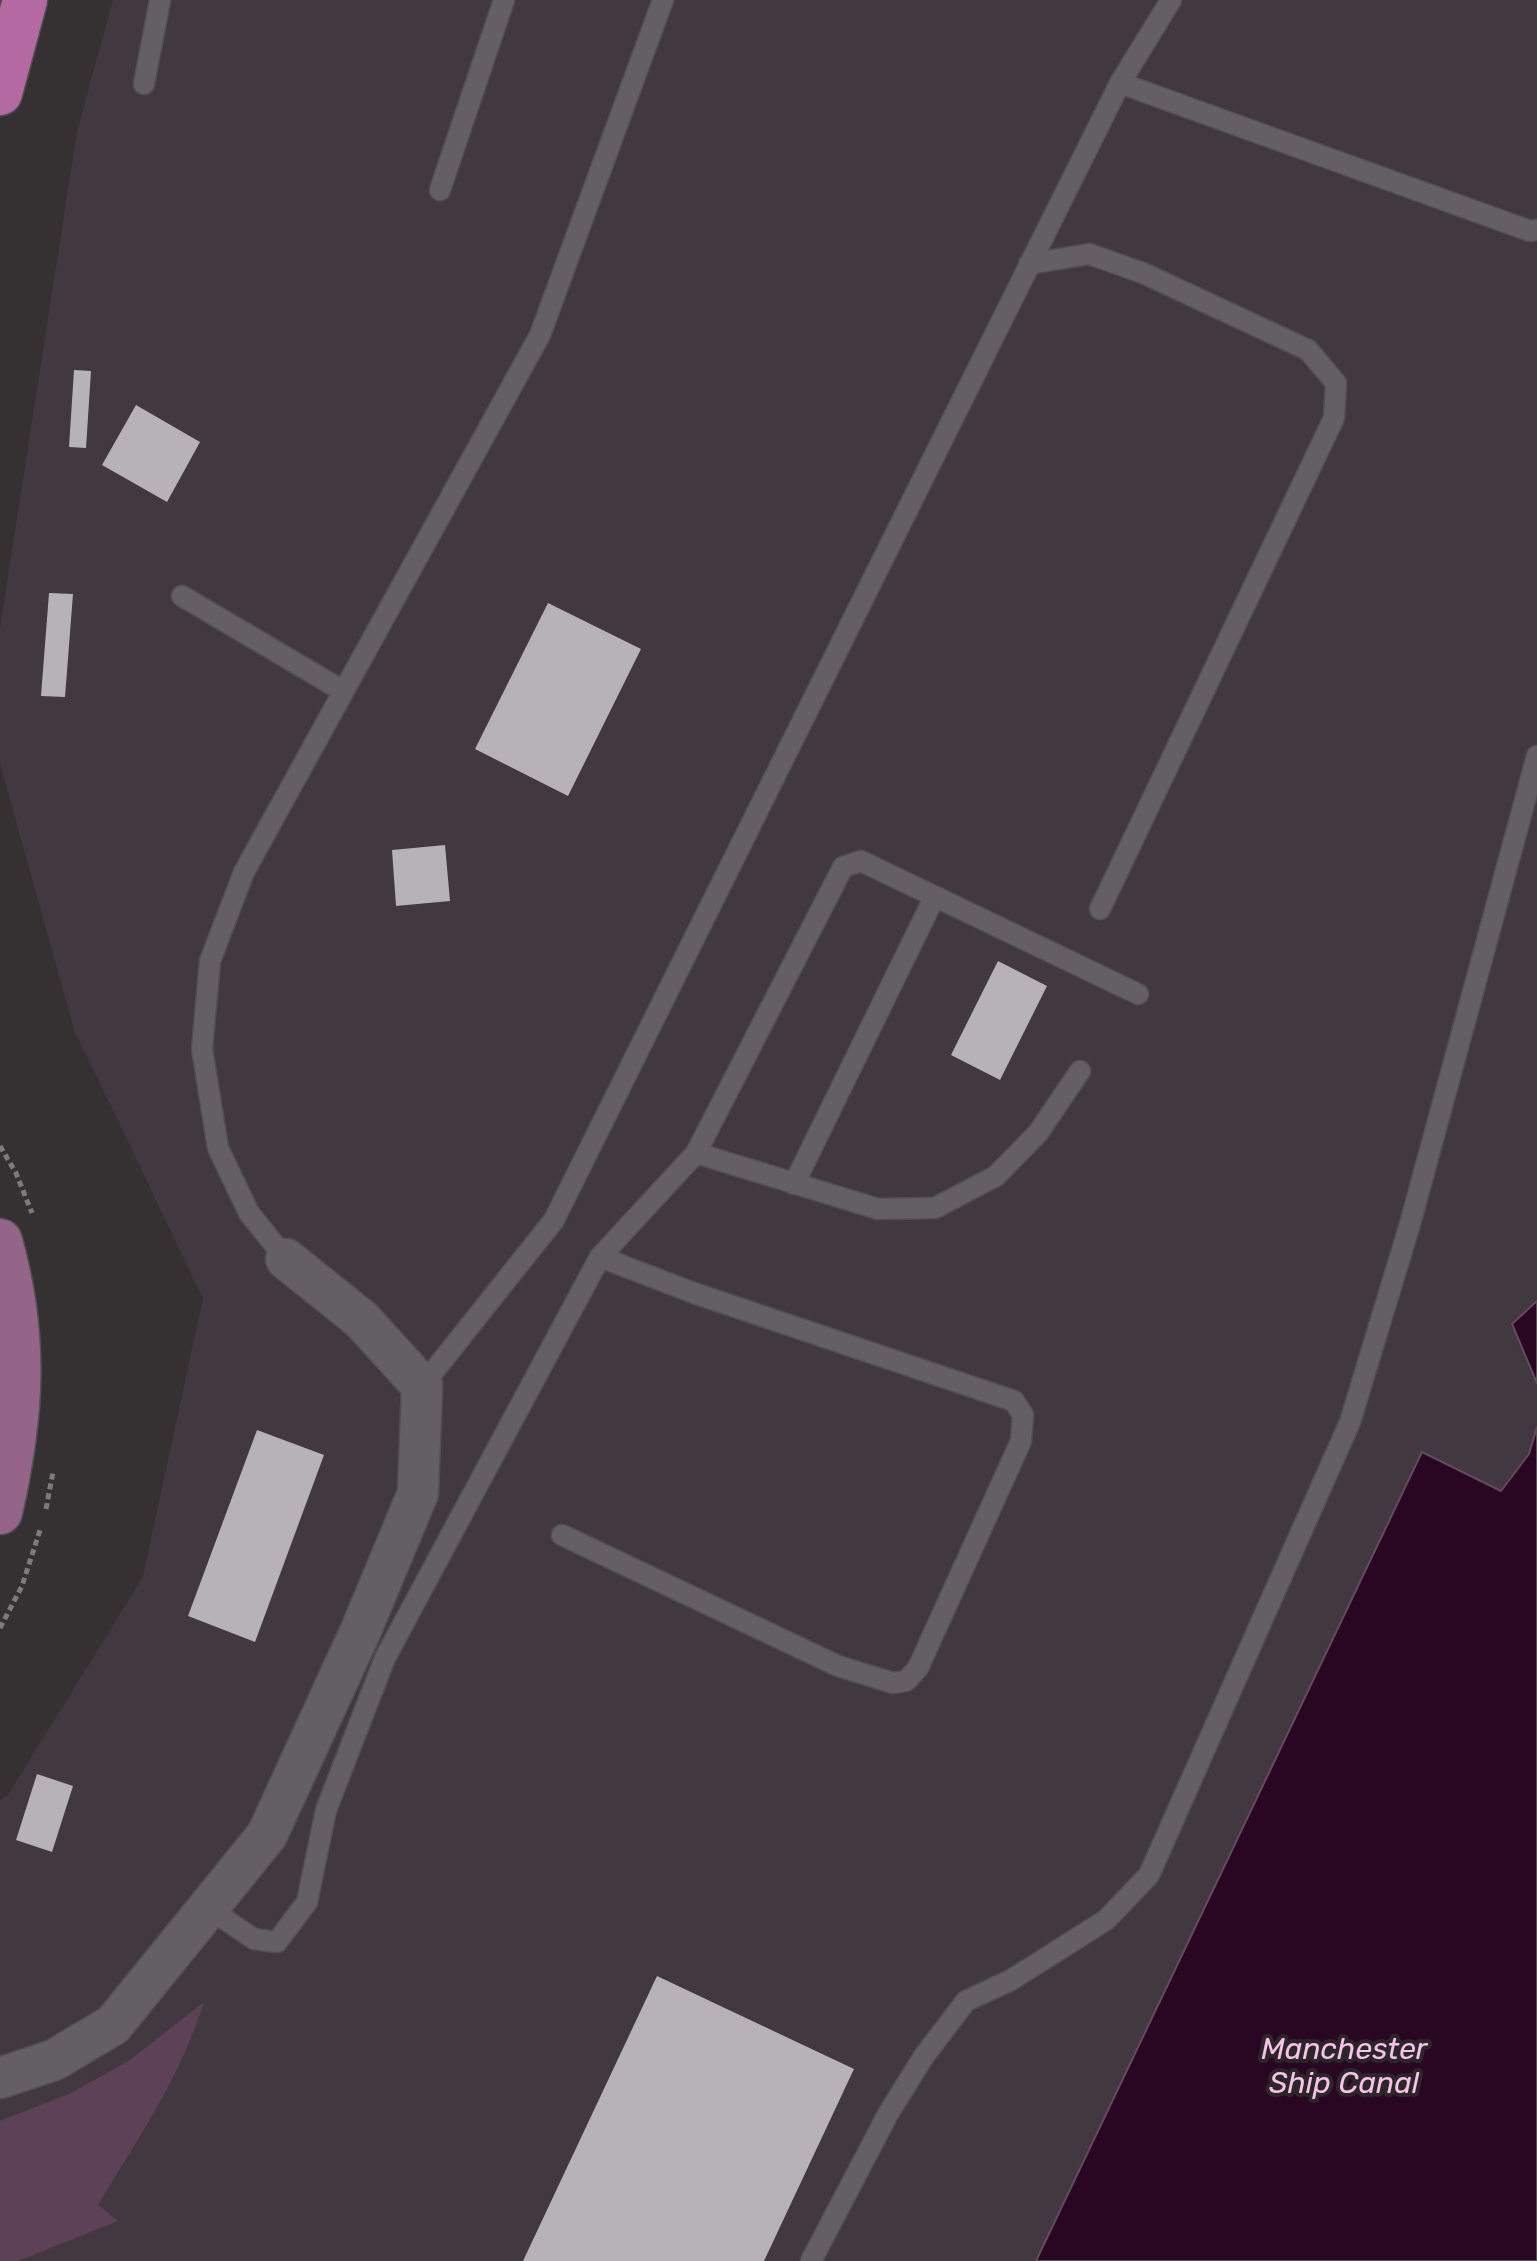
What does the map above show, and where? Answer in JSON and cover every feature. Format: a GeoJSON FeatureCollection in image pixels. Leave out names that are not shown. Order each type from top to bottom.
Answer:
{"type":"FeatureCollection","features":[{"type":"Feature","properties":{"kind":"highway"},"geometry":{"type":"LineString","coordinates":[[0,93],[25,0]]}},
{"type":"Feature","properties":{"kind":"main road"},"geometry":{"type":"LineString","coordinates":[[0,1241],[13,1288],[21,1376],[10,1469],[0,1512]]}},
{"type":"Feature","properties":{"kind":"street"},"geometry":{"type":"LineString","coordinates":[[0,2078],[54,2060],[113,2025],[267,1835],[361,1630],[418,1493],[422,1386],[362,1320],[286,1259]]}},
{"type":"Feature","properties":{"kind":"lane"},"geometry":{"type":"LineString","coordinates":[[144,84],[160,0]]}},
{"type":"Feature","properties":{"kind":"lane"},"geometry":{"type":"LineString","coordinates":[[440,190],[504,0]]}},
{"type":"Feature","properties":{"kind":"lane"},"geometry":{"type":"LineString","coordinates":[[286,1259],[249,1213],[218,1148],[202,1049],[210,961],[244,872],[540,335],[663,0]]}},
{"type":"Feature","properties":{"kind":"lane"},"geometry":{"type":"LineString","coordinates":[[422,1386],[554,1220],[1120,83],[1171,0]]}},
{"type":"Feature","properties":{"kind":"lane"},"geometry":{"type":"LineString","coordinates":[[1120,83],[1515,226],[1537,230]]}},
{"type":"Feature","properties":{"kind":"lane"},"geometry":{"type":"LineString","coordinates":[[1029,264],[1089,254],[1143,273],[1308,350],[1336,383],[1334,418],[1100,909]]}},
{"type":"Feature","properties":{"kind":"lane"},"geometry":{"type":"LineString","coordinates":[[182,596],[343,691]]}},
{"type":"Feature","properties":{"kind":"lane"},"geometry":{"type":"LineString","coordinates":[[811,2261],[888,2114],[924,2056],[966,2001],[1011,1980],[1106,1920],[1149,1875],[1350,1422],[1410,1224],[1537,756]]}},
{"type":"Feature","properties":{"kind":"lane"},"geometry":{"type":"LineString","coordinates":[[208,1908],[254,1939],[277,1942],[307,1902],[326,1810],[385,1658],[600,1257],[696,1153],[843,867],[861,861],[1138,994]]}},
{"type":"Feature","properties":{"kind":"lane"},"geometry":{"type":"LineString","coordinates":[[794,1184],[934,898]]}},
{"type":"Feature","properties":{"kind":"lane"},"geometry":{"type":"LineString","coordinates":[[696,1153],[878,1209],[935,1208],[996,1176],[1038,1133],[1080,1071]]}},
{"type":"Feature","properties":{"kind":"lane"},"geometry":{"type":"LineString","coordinates":[[562,1535],[838,1666],[893,1683],[906,1681],[918,1668],[1021,1441],[1023,1415],[1014,1401],[694,1293],[600,1257]]}},
{"type":"Feature","properties":{"kind":"shaded area"},"geometry":{"type":"Polygon","coordinates":[[[113,0],[1537,0],[1537,1301],[1512,1324],[1537,1383],[1537,1427],[1529,1454],[1501,1491],[1422,1453],[1038,2261],[0,2261],[0,1800],[8,1795],[143,1577],[203,1298],[74,1029],[0,763],[0,628],[77,132],[113,0]]]}},
{"type":"Feature","properties":{"kind":"shaded area"},"geometry":{"type":"Polygon","coordinates":[[[204,2002],[171,2081],[98,2205],[118,2221],[18,2261],[0,2261],[0,2121],[71,2093],[130,2060],[204,2002]]]}},
{"type":"Feature","properties":{"kind":"water"},"geometry":{"type":"Polygon","coordinates":[[[1537,1301],[1537,1383],[1512,1324],[1537,1301]]]}},
{"type":"Feature","properties":{"kind":"water","name":"Manchester Ship Canal"},"geometry":{"type":"Polygon","coordinates":[[[1537,1427],[1537,2261],[1036,2261],[1422,1452],[1501,1491],[1529,1454],[1537,1427]]]}},
{"type":"Feature","properties":{"kind":"building"},"geometry":{"type":"Polygon","coordinates":[[[74,370],[91,371],[86,448],[69,447],[74,370]]]}},
{"type":"Feature","properties":{"kind":"building"},"geometry":{"type":"Polygon","coordinates":[[[136,405],[200,442],[167,502],[102,465],[136,405]]]}},
{"type":"Feature","properties":{"kind":"building"},"geometry":{"type":"Polygon","coordinates":[[[49,593],[73,594],[65,697],[41,696],[49,593]]]}},
{"type":"Feature","properties":{"kind":"building"},"geometry":{"type":"Polygon","coordinates":[[[548,603],[641,649],[568,796],[475,749],[548,603]]]}},
{"type":"Feature","properties":{"kind":"building"},"geometry":{"type":"Polygon","coordinates":[[[445,845],[450,901],[396,906],[392,850],[445,845]]]}},
{"type":"Feature","properties":{"kind":"building"},"geometry":{"type":"Polygon","coordinates":[[[998,961],[1047,986],[1000,1080],[951,1055],[998,961]]]}},
{"type":"Feature","properties":{"kind":"building"},"geometry":{"type":"Polygon","coordinates":[[[257,1430],[324,1455],[255,1642],[188,1616],[257,1430]]]}},
{"type":"Feature","properties":{"kind":"building"},"geometry":{"type":"Polygon","coordinates":[[[37,1774],[73,1786],[52,1852],[16,1840],[37,1774]]]}},
{"type":"Feature","properties":{"kind":"building"},"geometry":{"type":"Polygon","coordinates":[[[657,1976],[854,2069],[764,2261],[523,2261],[657,1976]]]}}]}
